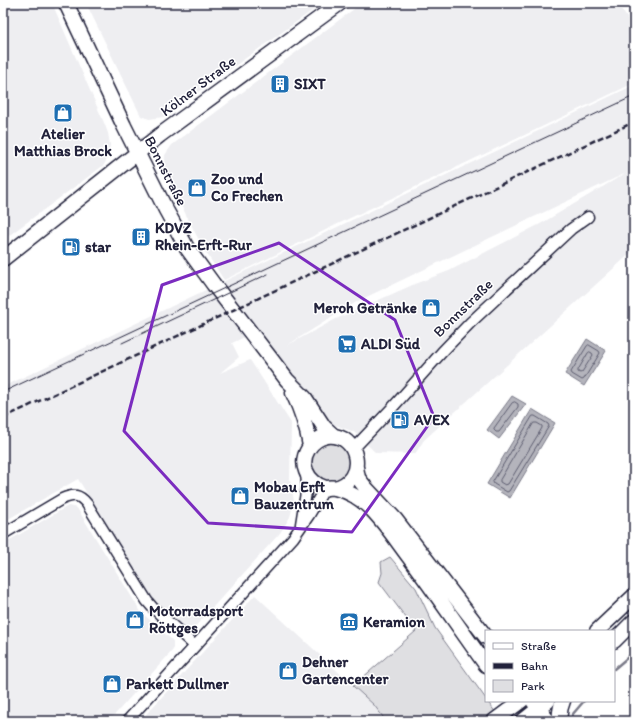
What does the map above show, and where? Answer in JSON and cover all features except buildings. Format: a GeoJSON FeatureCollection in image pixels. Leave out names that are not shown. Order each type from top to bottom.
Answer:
{"type":"FeatureCollection","features":[{"type":"Feature","properties":{"kind":"main road","name":"Bonnstraße"},"geometry":{"type":"LineString","coordinates":[[66,3],[137,153],[187,248],[214,286],[287,380],[305,398],[324,427],[334,436]]}},
{"type":"Feature","properties":{"kind":"main road","name":"Kölner Straße"},"geometry":{"type":"LineString","coordinates":[[3,258],[160,135],[340,3]]}},
{"type":"Feature","properties":{"kind":"main road","name":"Bonnstraße"},"geometry":{"type":"LineString","coordinates":[[287,380],[303,415],[310,446]]}},
{"type":"Feature","properties":{"kind":"main road"},"geometry":{"type":"LineString","coordinates":[[485,636],[395,519],[358,478],[355,455],[347,442],[334,436],[327,436],[315,441],[310,446],[305,457],[306,471],[310,478],[315,483],[358,498],[369,507],[430,585],[485,664]]}},
{"type":"Feature","properties":{"kind":"main road"},"geometry":{"type":"LineString","coordinates":[[330,488],[344,484],[350,480],[356,467]]}},
{"type":"Feature","properties":{"kind":"main road"},"geometry":{"type":"LineString","coordinates":[[598,630],[634,596]]}},
{"type":"Feature","properties":{"kind":"main road"},"geometry":{"type":"LineString","coordinates":[[615,640],[634,621]]}},
{"type":"Feature","properties":{"kind":"main road"},"geometry":{"type":"LineString","coordinates":[[560,721],[559,713],[563,702]]}},
{"type":"Feature","properties":{"kind":"main road"},"geometry":{"type":"LineString","coordinates":[[494,721],[516,703],[525,720],[540,703],[548,721]]}},
{"type":"Feature","properties":{"kind":"street","name":"Bonnstraße"},"geometry":{"type":"LineString","coordinates":[[352,448],[357,445],[393,407],[470,323],[571,229],[588,217]]}},
{"type":"Feature","properties":{"kind":"street"},"geometry":{"type":"LineString","coordinates":[[301,526],[306,486],[306,471]]}},
{"type":"Feature","properties":{"kind":"street"},"geometry":{"type":"LineString","coordinates":[[127,721],[293,538],[322,493],[330,488]]}},
{"type":"Feature","properties":{"kind":"street"},"geometry":{"type":"LineString","coordinates":[[3,534],[71,495],[83,499],[147,601],[195,646]]}},
{"type":"Feature","properties":{"kind":"highlighted area"},"geometry":{"type":"Polygon","coordinates":[[[279,243],[395,320],[434,417],[352,532],[208,523],[124,431],[162,285],[279,243]]]}},
{"type":"Feature","properties":{"kind":"shaded area"},"geometry":{"type":"Polygon","coordinates":[[[3,3],[52,3],[105,125],[110,145],[104,165],[3,240],[3,3]]]}},
{"type":"Feature","properties":{"kind":"shaded area"},"geometry":{"type":"Polygon","coordinates":[[[86,3],[323,3],[163,117],[149,119],[141,116],[86,3]]]}},
{"type":"Feature","properties":{"kind":"shaded area"},"geometry":{"type":"Polygon","coordinates":[[[362,3],[617,3],[634,28],[634,83],[348,219],[224,280],[203,248],[164,172],[165,155],[172,145],[362,3]]]}},
{"type":"Feature","properties":{"kind":"shaded area"},"geometry":{"type":"Polygon","coordinates":[[[634,85],[634,250],[424,440],[415,454],[376,453],[354,432],[330,423],[259,330],[232,343],[239,357],[220,373],[250,360],[291,423],[290,480],[294,501],[290,517],[280,533],[194,628],[185,628],[152,598],[78,479],[3,522],[3,387],[634,85]],[[626,173],[358,301],[286,346],[336,319],[417,283],[449,271],[542,223],[626,173]]]}},
{"type":"Feature","properties":{"kind":"shaded area"},"geometry":{"type":"Polygon","coordinates":[[[68,506],[77,508],[141,612],[173,641],[173,650],[109,721],[3,721],[3,544],[68,506]]]}},
{"type":"Feature","properties":{"kind":"shaded area"},"geometry":{"type":"Polygon","coordinates":[[[255,595],[374,705],[386,721],[140,721],[255,595]]]}},
{"type":"Feature","properties":{"kind":"green space"},"geometry":{"type":"Polygon","coordinates":[[[330,443],[338,445],[347,453],[350,460],[350,465],[344,477],[326,483],[311,471],[310,458],[313,452],[323,444],[330,443]]]}},
{"type":"Feature","properties":{"kind":"green space"},"geometry":{"type":"Polygon","coordinates":[[[390,557],[416,588],[435,628],[485,698],[485,702],[488,702],[496,713],[484,721],[386,721],[374,705],[353,686],[416,631],[379,582],[382,573],[381,562],[390,557]]]}},
{"type":"Feature","properties":{"kind":"water"},"geometry":{"type":"Polygon","coordinates":[[[587,339],[606,351],[584,386],[565,374],[587,339]]]}},
{"type":"Feature","properties":{"kind":"water"},"geometry":{"type":"Polygon","coordinates":[[[512,396],[526,404],[499,439],[487,430],[512,396]]]}},
{"type":"Feature","properties":{"kind":"water"},"geometry":{"type":"Polygon","coordinates":[[[532,409],[555,423],[510,498],[487,484],[532,409]]]}},
{"type":"Feature","properties":{"kind":"waterway"},"geometry":{"type":"LineString","coordinates":[[615,668],[634,652]]}},
{"type":"Feature","properties":{"kind":"waterway"},"geometry":{"type":"LineString","coordinates":[[572,715],[583,702]]}},
{"type":"Feature","properties":{"kind":"tram line"},"geometry":{"type":"LineString","coordinates":[[3,392],[634,96]]}},
{"type":"Feature","properties":{"kind":"tram line"},"geometry":{"type":"LineString","coordinates":[[122,343],[268,274]]}},
{"type":"Feature","properties":{"kind":"railway"},"geometry":{"type":"LineString","coordinates":[[3,418],[634,122]]}},
{"type":"Feature","properties":{"kind":"place","name":"SIXT"},"geometry":{"type":"Point","coordinates":[280,84]}},
{"type":"Feature","properties":{"kind":"place","name":"Atelier Matthias Brock"},"geometry":{"type":"Point","coordinates":[63,113]}},
{"type":"Feature","properties":{"kind":"place","name":"Zoo und Co Frechen"},"geometry":{"type":"Point","coordinates":[197,188]}},
{"type":"Feature","properties":{"kind":"place","name":"KDVZ Rhein-Erft-Rur"},"geometry":{"type":"Point","coordinates":[141,237]}},
{"type":"Feature","properties":{"kind":"place","name":"star"},"geometry":{"type":"Point","coordinates":[71,247]}},
{"type":"Feature","properties":{"kind":"place","name":"Meroh Getränke"},"geometry":{"type":"Point","coordinates":[431,308]}},
{"type":"Feature","properties":{"kind":"place","name":"ALDI Süd"},"geometry":{"type":"Point","coordinates":[347,344]}},
{"type":"Feature","properties":{"kind":"place","name":"AVEX"},"geometry":{"type":"Point","coordinates":[400,420]}},
{"type":"Feature","properties":{"kind":"place","name":"Mobau Erft Bauzentrum"},"geometry":{"type":"Point","coordinates":[240,496]}},
{"type":"Feature","properties":{"kind":"place","name":"Motorradsport Röttges"},"geometry":{"type":"Point","coordinates":[135,620]}},
{"type":"Feature","properties":{"kind":"place","name":"Keramion"},"geometry":{"type":"Point","coordinates":[349,622]}},
{"type":"Feature","properties":{"kind":"place","name":"Dehner Gartencenter"},"geometry":{"type":"Point","coordinates":[288,671]}},
{"type":"Feature","properties":{"kind":"place","name":"Parkett Dullmer"},"geometry":{"type":"Point","coordinates":[112,684]}}]}
